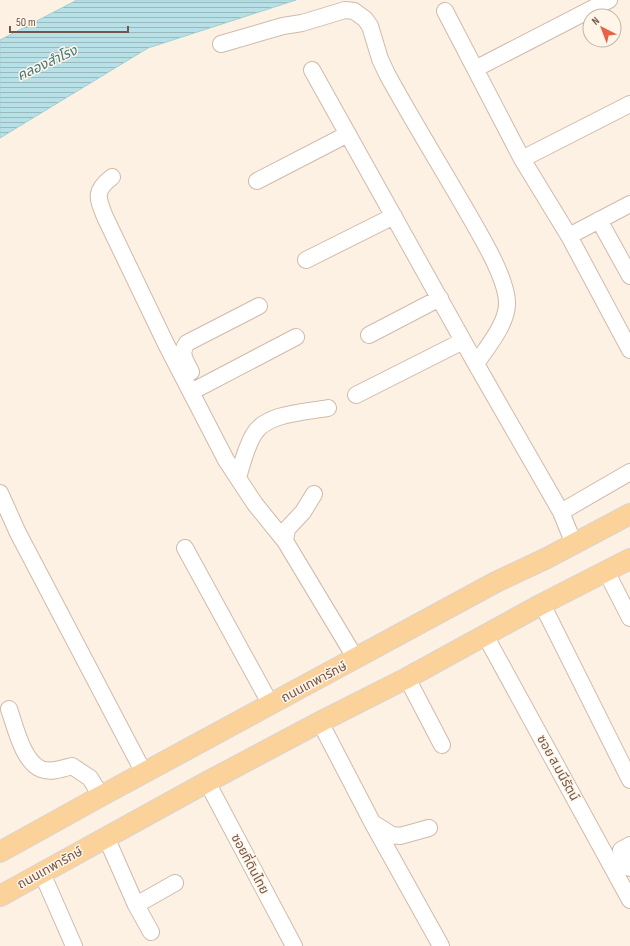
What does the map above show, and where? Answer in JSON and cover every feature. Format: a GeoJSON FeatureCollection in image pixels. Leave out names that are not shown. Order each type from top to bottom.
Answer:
{"type":"FeatureCollection","features":[{"type":"Feature","properties":{"kind":"main road","name":"ถนนเทพารักษ์"},"geometry":{"type":"LineString","coordinates":[[0,852],[496,582],[574,544],[630,514]]}},
{"type":"Feature","properties":{"kind":"main road","name":"ถนนเทพารักษ์"},"geometry":{"type":"LineString","coordinates":[[0,896],[207,782],[407,678],[630,558]]}},
{"type":"Feature","properties":{"kind":"street"},"geometry":{"type":"LineString","coordinates":[[475,69],[610,0]]}},
{"type":"Feature","properties":{"kind":"street"},"geometry":{"type":"LineString","coordinates":[[221,44],[283,26],[302,23],[357,6],[370,26],[380,59],[387,74],[481,236],[502,279],[507,303],[504,317],[500,328],[476,364]]}},
{"type":"Feature","properties":{"kind":"street"},"geometry":{"type":"LineString","coordinates":[[445,11],[522,159],[569,236],[630,350]]}},
{"type":"Feature","properties":{"kind":"street"},"geometry":{"type":"LineString","coordinates":[[312,70],[463,341],[561,512],[574,544]]}},
{"type":"Feature","properties":{"kind":"street"},"geometry":{"type":"LineString","coordinates":[[522,159],[630,104]]}},
{"type":"Feature","properties":{"kind":"street"},"geometry":{"type":"LineString","coordinates":[[257,181],[348,134]]}},
{"type":"Feature","properties":{"kind":"street"},"geometry":{"type":"LineString","coordinates":[[112,177],[103,184],[99,190],[98,198],[101,207],[166,344],[195,390]]}},
{"type":"Feature","properties":{"kind":"street"},"geometry":{"type":"LineString","coordinates":[[569,236],[630,204]]}},
{"type":"Feature","properties":{"kind":"street"},"geometry":{"type":"LineString","coordinates":[[306,260],[394,216]]}},
{"type":"Feature","properties":{"kind":"street"},"geometry":{"type":"LineString","coordinates":[[599,220],[630,276]]}},
{"type":"Feature","properties":{"kind":"street"},"geometry":{"type":"LineString","coordinates":[[369,335],[440,298]]}},
{"type":"Feature","properties":{"kind":"street"},"geometry":{"type":"LineString","coordinates":[[259,306],[187,344],[183,348],[183,354],[195,390],[226,460],[255,504],[285,541],[356,659]]}},
{"type":"Feature","properties":{"kind":"street"},"geometry":{"type":"LineString","coordinates":[[195,390],[296,337]]}},
{"type":"Feature","properties":{"kind":"street"},"geometry":{"type":"LineString","coordinates":[[356,395],[463,341]]}},
{"type":"Feature","properties":{"kind":"street"},"geometry":{"type":"LineString","coordinates":[[238,478],[254,432],[262,424],[272,418],[328,408]]}},
{"type":"Feature","properties":{"kind":"street"},"geometry":{"type":"LineString","coordinates":[[561,512],[630,472]]}},
{"type":"Feature","properties":{"kind":"street"},"geometry":{"type":"LineString","coordinates":[[0,494],[18,533],[144,773]]}},
{"type":"Feature","properties":{"kind":"street"},"geometry":{"type":"LineString","coordinates":[[285,541],[287,529],[303,512],[314,494]]}},
{"type":"Feature","properties":{"kind":"street"},"geometry":{"type":"LineString","coordinates":[[184,548],[271,705]]}},
{"type":"Feature","properties":{"kind":"street"},"geometry":{"type":"LineString","coordinates":[[606,571],[628,611]]}},
{"type":"Feature","properties":{"kind":"street"},"geometry":{"type":"LineString","coordinates":[[542,604],[630,780]]}},
{"type":"Feature","properties":{"kind":"street","name":"ซอย ส.มนีรัตน์"},"geometry":{"type":"LineString","coordinates":[[485,635],[630,900]]}},
{"type":"Feature","properties":{"kind":"street"},"geometry":{"type":"LineString","coordinates":[[407,678],[442,745]]}},
{"type":"Feature","properties":{"kind":"street"},"geometry":{"type":"LineString","coordinates":[[9,709],[29,760],[41,770],[55,771],[72,766],[90,778],[101,796]]}},
{"type":"Feature","properties":{"kind":"street"},"geometry":{"type":"LineString","coordinates":[[320,722],[372,822],[441,946]]}},
{"type":"Feature","properties":{"kind":"street","name":"ซอยที่ดินไทย"},"geometry":{"type":"LineString","coordinates":[[207,782],[294,946]]}},
{"type":"Feature","properties":{"kind":"street"},"geometry":{"type":"LineString","coordinates":[[372,822],[392,835],[400,836],[429,828]]}},
{"type":"Feature","properties":{"kind":"street"},"geometry":{"type":"LineString","coordinates":[[106,837],[136,905],[151,932]]}},
{"type":"Feature","properties":{"kind":"street"},"geometry":{"type":"LineString","coordinates":[[630,845],[621,850],[630,868]]}},
{"type":"Feature","properties":{"kind":"street"},"geometry":{"type":"LineString","coordinates":[[42,873],[74,946]]}},
{"type":"Feature","properties":{"kind":"street"},"geometry":{"type":"LineString","coordinates":[[136,905],[175,883]]}},
{"type":"Feature","properties":{"kind":"water","name":"คลองสำโรง"},"geometry":{"type":"Polygon","coordinates":[[[77,0],[296,0],[148,48],[0,138],[0,40],[77,0]]]}}]}
